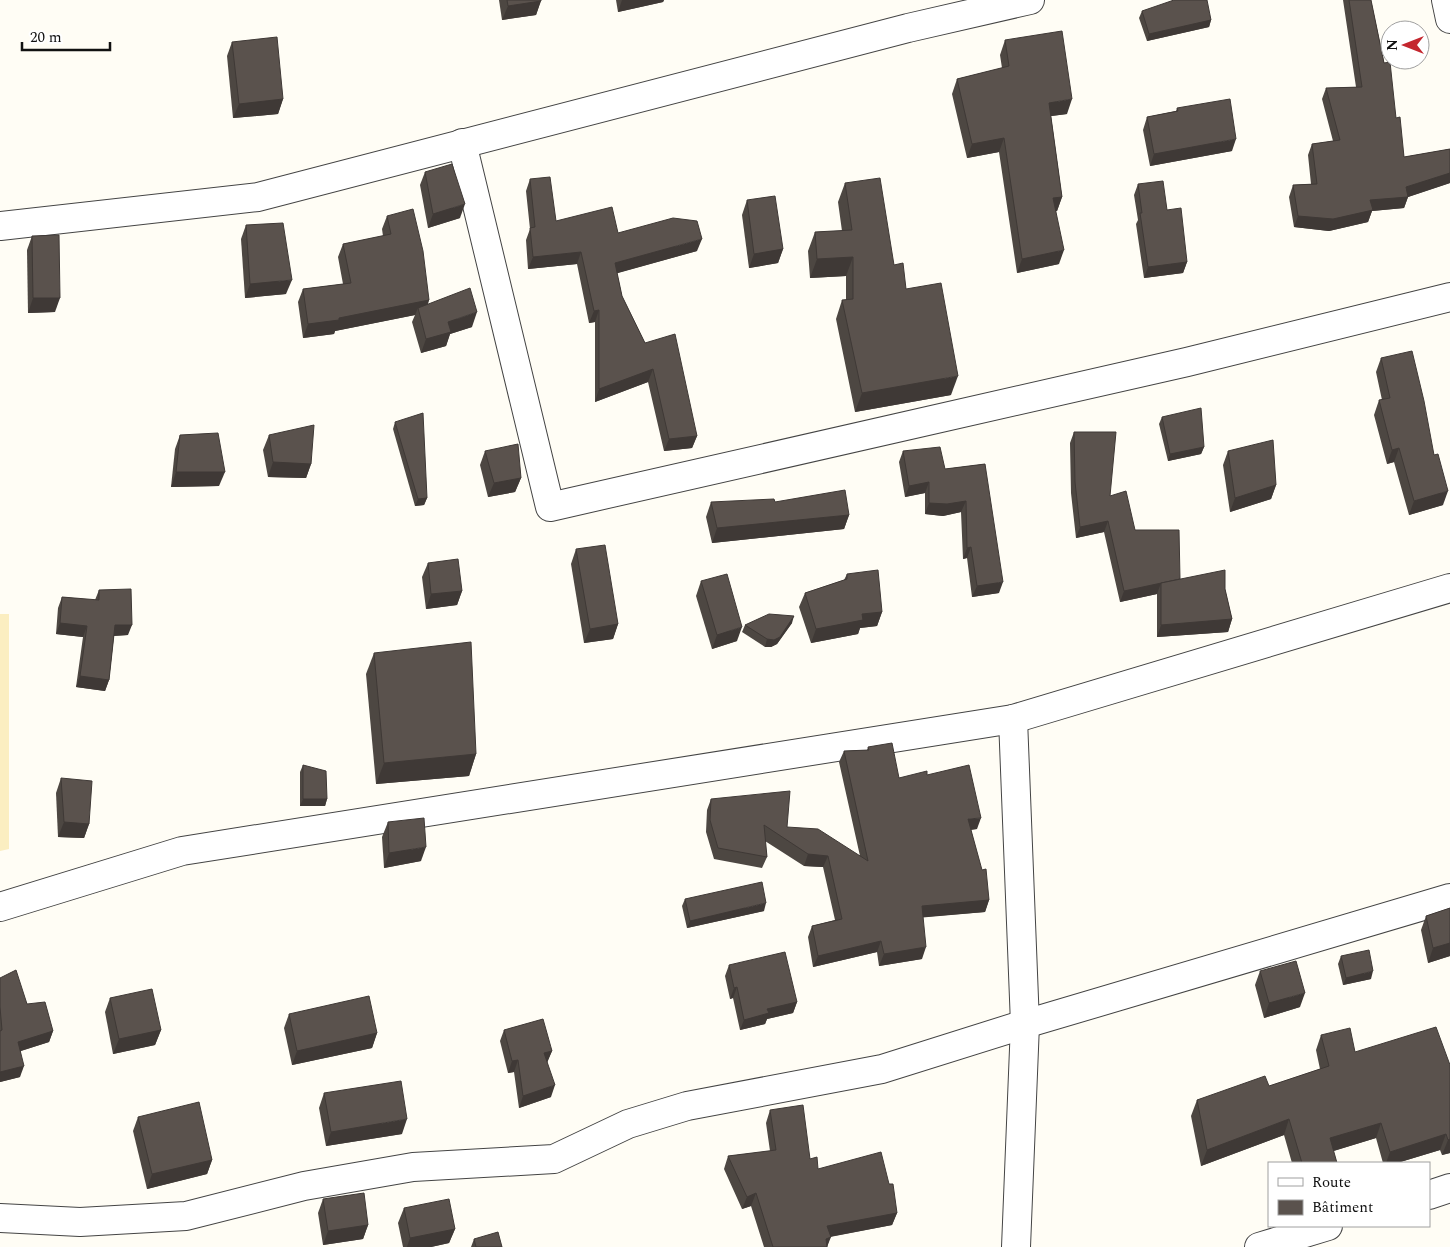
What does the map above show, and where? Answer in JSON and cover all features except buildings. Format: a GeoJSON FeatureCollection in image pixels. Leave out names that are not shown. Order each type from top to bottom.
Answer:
{"type":"FeatureCollection","features":[{"type":"Feature","properties":{"kind":"street"},"geometry":{"type":"LineString","coordinates":[[0,226],[258,197],[908,28],[1030,0]]}},
{"type":"Feature","properties":{"kind":"street"},"geometry":{"type":"LineString","coordinates":[[1446,0],[1450,19]]}},
{"type":"Feature","properties":{"kind":"street"},"geometry":{"type":"LineString","coordinates":[[462,143],[550,507],[1177,365],[1450,297]]}},
{"type":"Feature","properties":{"kind":"street"},"geometry":{"type":"LineString","coordinates":[[0,907],[182,851],[1012,719],[1450,588]]}},
{"type":"Feature","properties":{"kind":"street"},"geometry":{"type":"LineString","coordinates":[[1012,719],[1025,1024],[1016,1247]]}},
{"type":"Feature","properties":{"kind":"street"},"geometry":{"type":"LineString","coordinates":[[0,1218],[80,1222],[186,1216],[304,1186],[413,1167],[554,1159],[628,1124],[687,1106],[882,1069],[1025,1024],[1450,898]]}},
{"type":"Feature","properties":{"kind":"street"},"geometry":{"type":"LineString","coordinates":[[1430,1195],[1450,1188]]}},
{"type":"Feature","properties":{"kind":"street"},"geometry":{"type":"LineString","coordinates":[[1259,1247],[1325,1227]]}},
{"type":"Feature","properties":{"kind":"sand"},"geometry":{"type":"Polygon","coordinates":[[[0,614],[9,614],[9,849],[0,851],[0,614]]]}}]}
